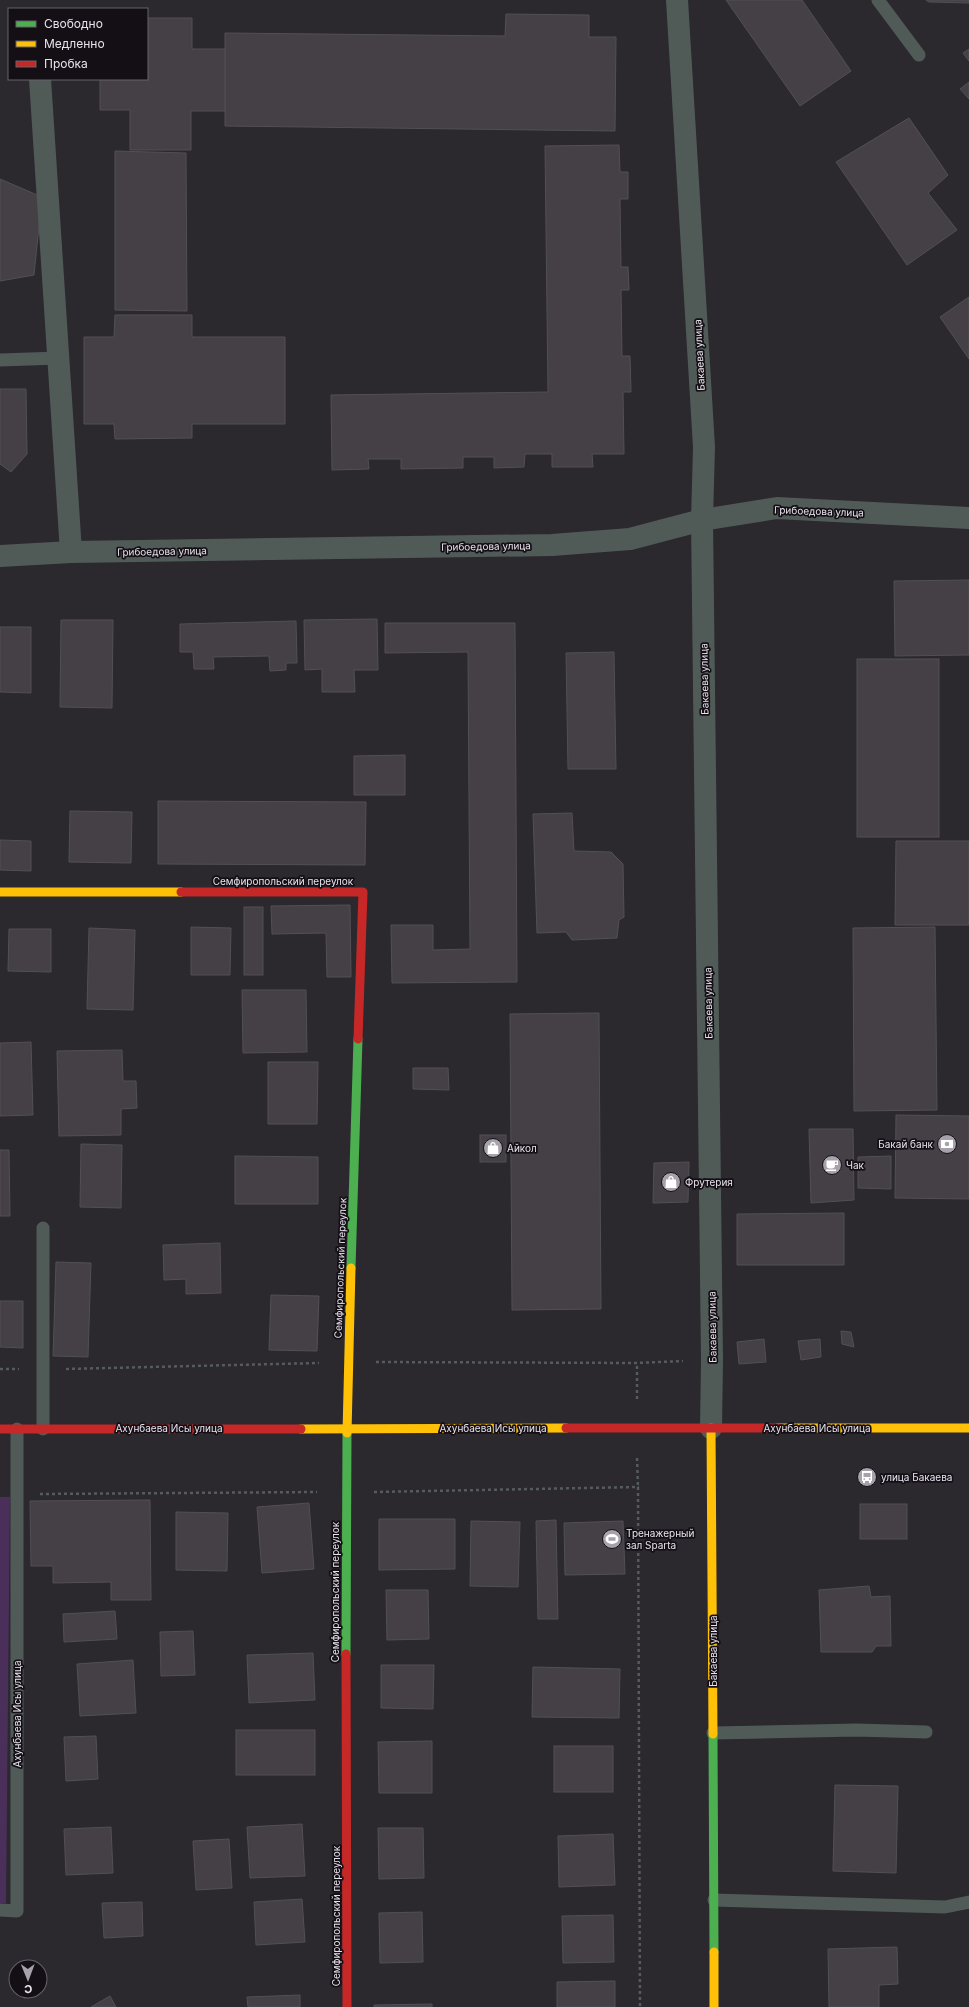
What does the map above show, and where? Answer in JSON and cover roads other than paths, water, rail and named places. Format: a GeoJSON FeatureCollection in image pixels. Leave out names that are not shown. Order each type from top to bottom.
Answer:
{"type":"FeatureCollection","features":[{"type":"Feature","properties":{"kind":"main road","name":"Семфиропольский переулок"},"geometry":{"type":"LineString","coordinates":[[0,892],[363,892],[346,1492],[348,2007]]}},
{"type":"Feature","properties":{"kind":"main road","name":"Бакаева улица"},"geometry":{"type":"LineString","coordinates":[[711,1428],[714,2007]]}},
{"type":"Feature","properties":{"kind":"main road","name":"Ахунбаева Исы улица"},"geometry":{"type":"LineString","coordinates":[[0,1429],[969,1428]]}},
{"type":"Feature","properties":{"kind":"street","name":"Бакаева улица"},"geometry":{"type":"LineString","coordinates":[[677,0],[704,447],[702,520],[712,1360],[711,1428]]}},
{"type":"Feature","properties":{"kind":"street"},"geometry":{"type":"LineString","coordinates":[[40,80],[71,552]]}},
{"type":"Feature","properties":{"kind":"street","name":"Грибоедова улица"},"geometry":{"type":"LineString","coordinates":[[0,556],[71,552],[552,545],[630,539],[702,520],[777,508],[969,518]]}},
{"type":"Feature","properties":{"kind":"lane"},"geometry":{"type":"LineString","coordinates":[[878,0],[919,55]]}},
{"type":"Feature","properties":{"kind":"lane"},"geometry":{"type":"LineString","coordinates":[[0,360],[59,358]]}},
{"type":"Feature","properties":{"kind":"lane"},"geometry":{"type":"LineString","coordinates":[[43,1228],[43,1429]]}},
{"type":"Feature","properties":{"kind":"lane","name":"Ахунбаева Исы улица"},"geometry":{"type":"LineString","coordinates":[[0,1910],[17,1911],[17,1429]]}},
{"type":"Feature","properties":{"kind":"lane"},"geometry":{"type":"LineString","coordinates":[[713,1733],[856,1730],[926,1732]]}},
{"type":"Feature","properties":{"kind":"lane"},"geometry":{"type":"LineString","coordinates":[[714,1900],[945,1907],[969,1902]]}},
{"type":"Feature","properties":{"kind":"place","name":"Бакай банк"},"geometry":{"type":"Point","coordinates":[947,1144]}},
{"type":"Feature","properties":{"kind":"place","name":"Айкол"},"geometry":{"type":"Point","coordinates":[493,1148]}},
{"type":"Feature","properties":{"kind":"place","name":"Чак"},"geometry":{"type":"Point","coordinates":[832,1165]}},
{"type":"Feature","properties":{"kind":"place","name":"Фрутерия"},"geometry":{"type":"Point","coordinates":[671,1182]}},
{"type":"Feature","properties":{"kind":"place","name":"улица Бакаева"},"geometry":{"type":"Point","coordinates":[867,1477]}},
{"type":"Feature","properties":{"kind":"place","name":"Тренажерный зал Sparta"},"geometry":{"type":"Point","coordinates":[612,1539]}}]}
